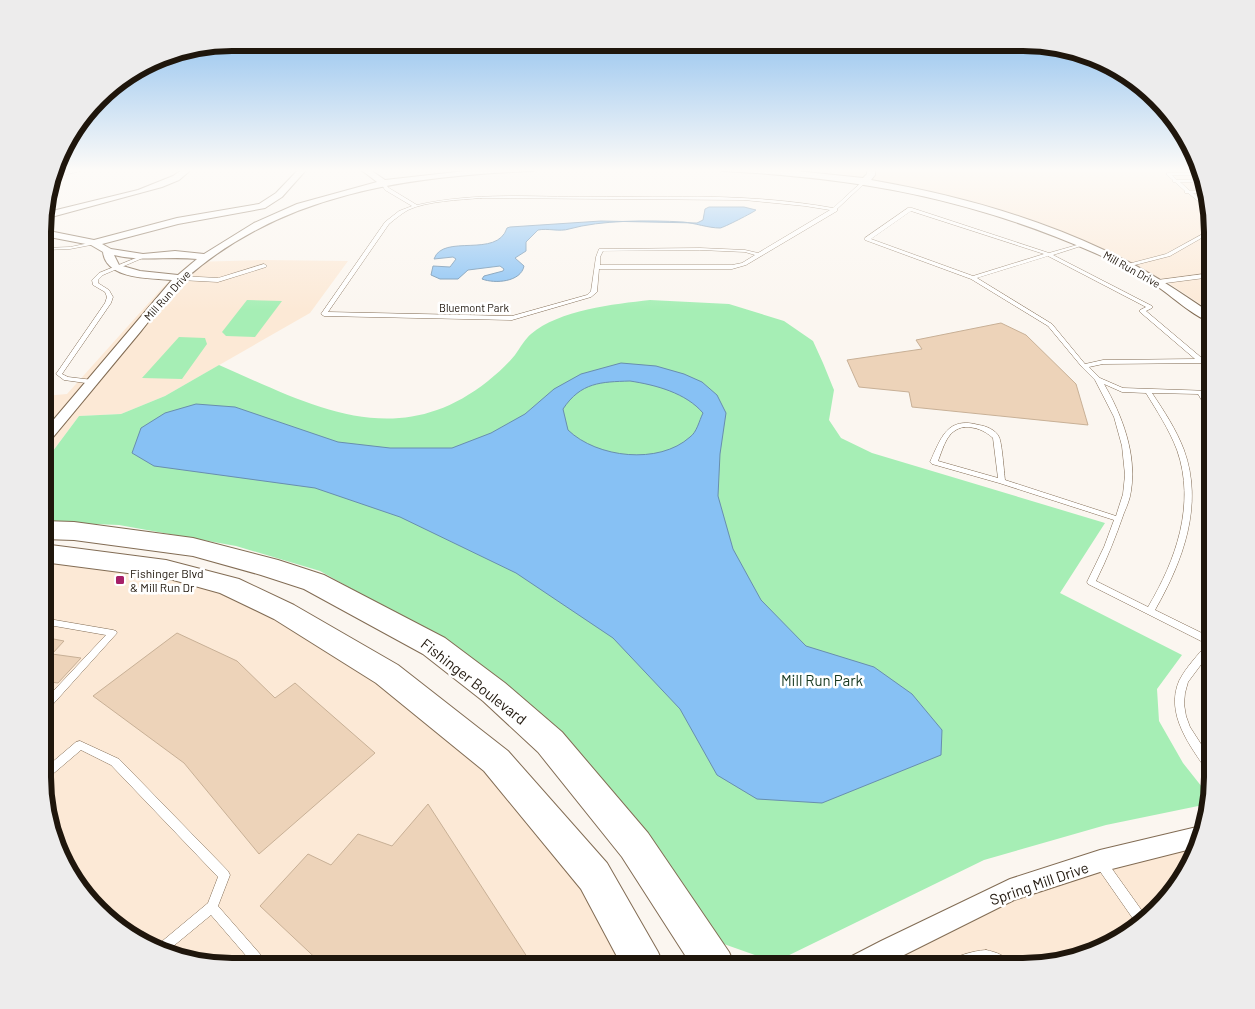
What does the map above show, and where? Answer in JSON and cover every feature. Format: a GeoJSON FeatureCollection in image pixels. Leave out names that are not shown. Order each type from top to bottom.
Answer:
{"type":"FeatureCollection","features":[{"type":"Feature","properties":{"kind":"main road","name":"Fishinger Boulevard"},"geometry":{"type":"LineString","coordinates":[[51,530],[74,531],[192,547],[268,567],[314,582],[434,646],[494,692],[550,742],[635,845],[710,958]]}},
{"type":"Feature","properties":{"kind":"main road"},"geometry":{"type":"LineString","coordinates":[[51,554],[166,569],[230,586],[284,612],[388,674],[496,761],[594,876],[640,958]]}},
{"type":"Feature","properties":{"kind":"street"},"geometry":{"type":"LineString","coordinates":[[94,243],[177,221],[205,216]]}},
{"type":"Feature","properties":{"kind":"street","name":"Mill Run Drive"},"geometry":{"type":"LineString","coordinates":[[51,426],[93,382],[180,278],[204,257],[243,232],[279,216]]}},
{"type":"Feature","properties":{"kind":"street","name":"Mill Run Drive"},"geometry":{"type":"LineString","coordinates":[[1010,216],[1043,227],[1128,265],[1158,282],[1204,314]]}},
{"type":"Feature","properties":{"kind":"street"},"geometry":{"type":"LineString","coordinates":[[51,234],[94,243],[108,251],[143,257],[175,254],[204,257]]}},
{"type":"Feature","properties":{"kind":"street"},"geometry":{"type":"LineString","coordinates":[[108,251],[115,268],[139,274],[180,278]]}},
{"type":"Feature","properties":{"kind":"street","name":"Spring Mill Drive"},"geometry":{"type":"LineString","coordinates":[[875,958],[1010,890],[1100,862],[1193,838]]}},
{"type":"Feature","properties":{"kind":"lane","name":"Bluemont Park"},"geometry":{"type":"LineString","coordinates":[[396,216],[388,223],[324,314],[512,318],[589,296],[596,288],[597,267],[601,250],[610,248],[717,249],[759,254]]}},
{"type":"Feature","properties":{"kind":"lane"},"geometry":{"type":"LineString","coordinates":[[597,267],[732,267],[744,264],[825,216]]}},
{"type":"Feature","properties":{"kind":"lane"},"geometry":{"type":"LineString","coordinates":[[900,216],[866,239],[973,278],[1050,325],[1084,366],[1098,379],[1112,402],[1122,432],[1128,466],[1128,490],[1110,545],[1091,582],[1204,639]]}},
{"type":"Feature","properties":{"kind":"lane"},"geometry":{"type":"LineString","coordinates":[[932,216],[1048,254],[1150,307],[1142,311],[1201,361]]}},
{"type":"Feature","properties":{"kind":"lane"},"geometry":{"type":"LineString","coordinates":[[1128,265],[1168,255],[1204,235]]}},
{"type":"Feature","properties":{"kind":"lane"},"geometry":{"type":"LineString","coordinates":[[51,249],[70,248],[94,243]]}},
{"type":"Feature","properties":{"kind":"lane"},"geometry":{"type":"LineString","coordinates":[[973,278],[1082,244]]}},
{"type":"Feature","properties":{"kind":"lane"},"geometry":{"type":"LineString","coordinates":[[93,382],[66,379],[59,374],[108,303],[110,297],[107,291],[95,284],[95,280],[100,274],[143,257]]}},
{"type":"Feature","properties":{"kind":"lane"},"geometry":{"type":"LineString","coordinates":[[180,278],[218,280],[264,266]]}},
{"type":"Feature","properties":{"kind":"lane"},"geometry":{"type":"LineString","coordinates":[[1158,282],[1204,275]]}},
{"type":"Feature","properties":{"kind":"lane"},"geometry":{"type":"LineString","coordinates":[[1084,366],[1103,362],[1201,361]]}},
{"type":"Feature","properties":{"kind":"lane"},"geometry":{"type":"LineString","coordinates":[[1098,379],[1122,390],[1204,393]]}},
{"type":"Feature","properties":{"kind":"lane"},"geometry":{"type":"LineString","coordinates":[[1148,391],[1172,431],[1183,458],[1188,486],[1186,522],[1178,559],[1150,611]]}},
{"type":"Feature","properties":{"kind":"lane"},"geometry":{"type":"LineString","coordinates":[[1200,393],[1204,400]]}},
{"type":"Feature","properties":{"kind":"lane"},"geometry":{"type":"LineString","coordinates":[[1002,481],[996,436],[991,431],[984,427],[972,425],[956,426],[947,433],[934,462],[1002,481],[1118,519]]}},
{"type":"Feature","properties":{"kind":"lane"},"geometry":{"type":"LineString","coordinates":[[51,622],[113,633],[51,700]]}},
{"type":"Feature","properties":{"kind":"lane"},"geometry":{"type":"LineString","coordinates":[[1204,654],[1184,681],[1178,699],[1183,725],[1204,757]]}},
{"type":"Feature","properties":{"kind":"lane"},"geometry":{"type":"LineString","coordinates":[[51,769],[80,745],[115,762],[224,875],[212,906],[166,945]]}},
{"type":"Feature","properties":{"kind":"lane"},"geometry":{"type":"LineString","coordinates":[[1100,862],[1139,916]]}},
{"type":"Feature","properties":{"kind":"lane"},"geometry":{"type":"LineString","coordinates":[[212,906],[256,958]]}},
{"type":"Feature","properties":{"kind":"lane"},"geometry":{"type":"LineString","coordinates":[[971,958],[979,955],[998,958]]}},
{"type":"Feature","properties":{"kind":"shaded area"},"geometry":{"type":"Polygon","coordinates":[[[1018,216],[1203,216],[1204,307],[1167,282],[1119,256],[1042,223],[1018,216]]]}},
{"type":"Feature","properties":{"kind":"shaded area"},"geometry":{"type":"Polygon","coordinates":[[[261,260],[348,261],[310,313],[165,396],[121,414],[79,416],[51,454],[51,395],[67,394],[163,287],[191,262],[261,260]]]}},
{"type":"Feature","properties":{"kind":"shaded area"},"geometry":{"type":"Polygon","coordinates":[[[51,554],[229,586],[387,674],[594,876],[640,958],[233,958],[186,952],[152,939],[122,920],[96,896],[70,857],[57,823],[51,776],[51,554]]]}},
{"type":"Feature","properties":{"kind":"shaded area"},"geometry":{"type":"Polygon","coordinates":[[[1193,839],[1185,857],[1173,877],[1151,905],[1123,927],[1092,944],[1069,952],[1022,958],[874,958],[972,907],[1193,839]]]}},
{"type":"Feature","properties":{"kind":"green space"},"geometry":{"type":"Polygon","coordinates":[[[247,300],[282,301],[255,337],[226,336],[222,332],[247,300]]]}},
{"type":"Feature","properties":{"kind":"green space","name":"Mill Run Park"},"geometry":{"type":"Polygon","coordinates":[[[650,300],[729,304],[784,321],[813,341],[834,390],[829,420],[841,438],[872,453],[1105,523],[1060,593],[1182,655],[1157,689],[1159,721],[1183,763],[1202,787],[1201,805],[1106,825],[984,860],[783,958],[764,958],[721,943],[430,633],[320,571],[236,546],[119,525],[51,522],[51,454],[79,416],[121,414],[165,396],[219,365],[287,395],[320,407],[354,415],[387,419],[420,415],[454,403],[488,381],[509,362],[529,336],[543,326],[571,314],[650,300]]]}},
{"type":"Feature","properties":{"kind":"green space"},"geometry":{"type":"Polygon","coordinates":[[[179,337],[205,338],[207,344],[182,379],[142,378],[179,337]]]}},
{"type":"Feature","properties":{"kind":"water"},"geometry":{"type":"Polygon","coordinates":[[[704,216],[745,216],[720,228],[689,223],[697,223],[703,220],[704,216]]]}},
{"type":"Feature","properties":{"kind":"water"},"geometry":{"type":"Polygon","coordinates":[[[623,221],[565,230],[538,230],[526,242],[526,251],[515,258],[524,266],[522,271],[507,280],[487,281],[482,279],[484,276],[503,271],[504,269],[500,266],[468,270],[458,279],[440,279],[431,275],[433,266],[450,267],[456,259],[453,257],[434,259],[439,251],[458,246],[482,245],[493,242],[501,237],[507,228],[510,227],[623,221]]]}},
{"type":"Feature","properties":{"kind":"water"},"geometry":{"type":"Polygon","coordinates":[[[623,221],[655,221],[689,223],[623,221]]]}},
{"type":"Feature","properties":{"kind":"water"},"geometry":{"type":"Polygon","coordinates":[[[621,363],[656,366],[684,374],[702,382],[717,395],[726,413],[720,454],[718,496],[733,549],[761,600],[806,646],[874,667],[912,694],[942,730],[941,755],[822,803],[757,799],[717,775],[680,709],[613,638],[516,573],[400,517],[315,488],[154,466],[132,453],[141,428],[165,413],[196,404],[235,407],[338,442],[390,448],[452,448],[491,433],[525,414],[554,389],[581,374],[621,363]],[[630,381],[601,383],[592,385],[577,393],[563,409],[568,430],[595,447],[611,452],[628,454],[662,452],[677,446],[692,435],[703,413],[696,406],[670,391],[630,381]]]}},
{"type":"Feature","properties":{"kind":"building"},"geometry":{"type":"Polygon","coordinates":[[[1001,323],[1026,335],[1076,384],[1088,425],[912,407],[909,392],[859,387],[847,360],[922,349],[916,340],[1001,323]]]}},
{"type":"Feature","properties":{"kind":"building"},"geometry":{"type":"Polygon","coordinates":[[[177,633],[237,661],[275,698],[295,683],[375,753],[259,854],[184,763],[93,696],[177,633]]]}},
{"type":"Feature","properties":{"kind":"building"},"geometry":{"type":"Polygon","coordinates":[[[51,639],[64,641],[52,654],[81,658],[58,683],[51,682],[51,639]]]}},
{"type":"Feature","properties":{"kind":"building"},"geometry":{"type":"Polygon","coordinates":[[[428,804],[528,958],[315,958],[260,906],[308,854],[331,865],[358,834],[392,846],[428,804]]]}},
{"type":"Feature","properties":{"kind":"place","name":"Fishinger Blvd & Mill Run Dr"},"geometry":{"type":"Point","coordinates":[120,580]}}]}
